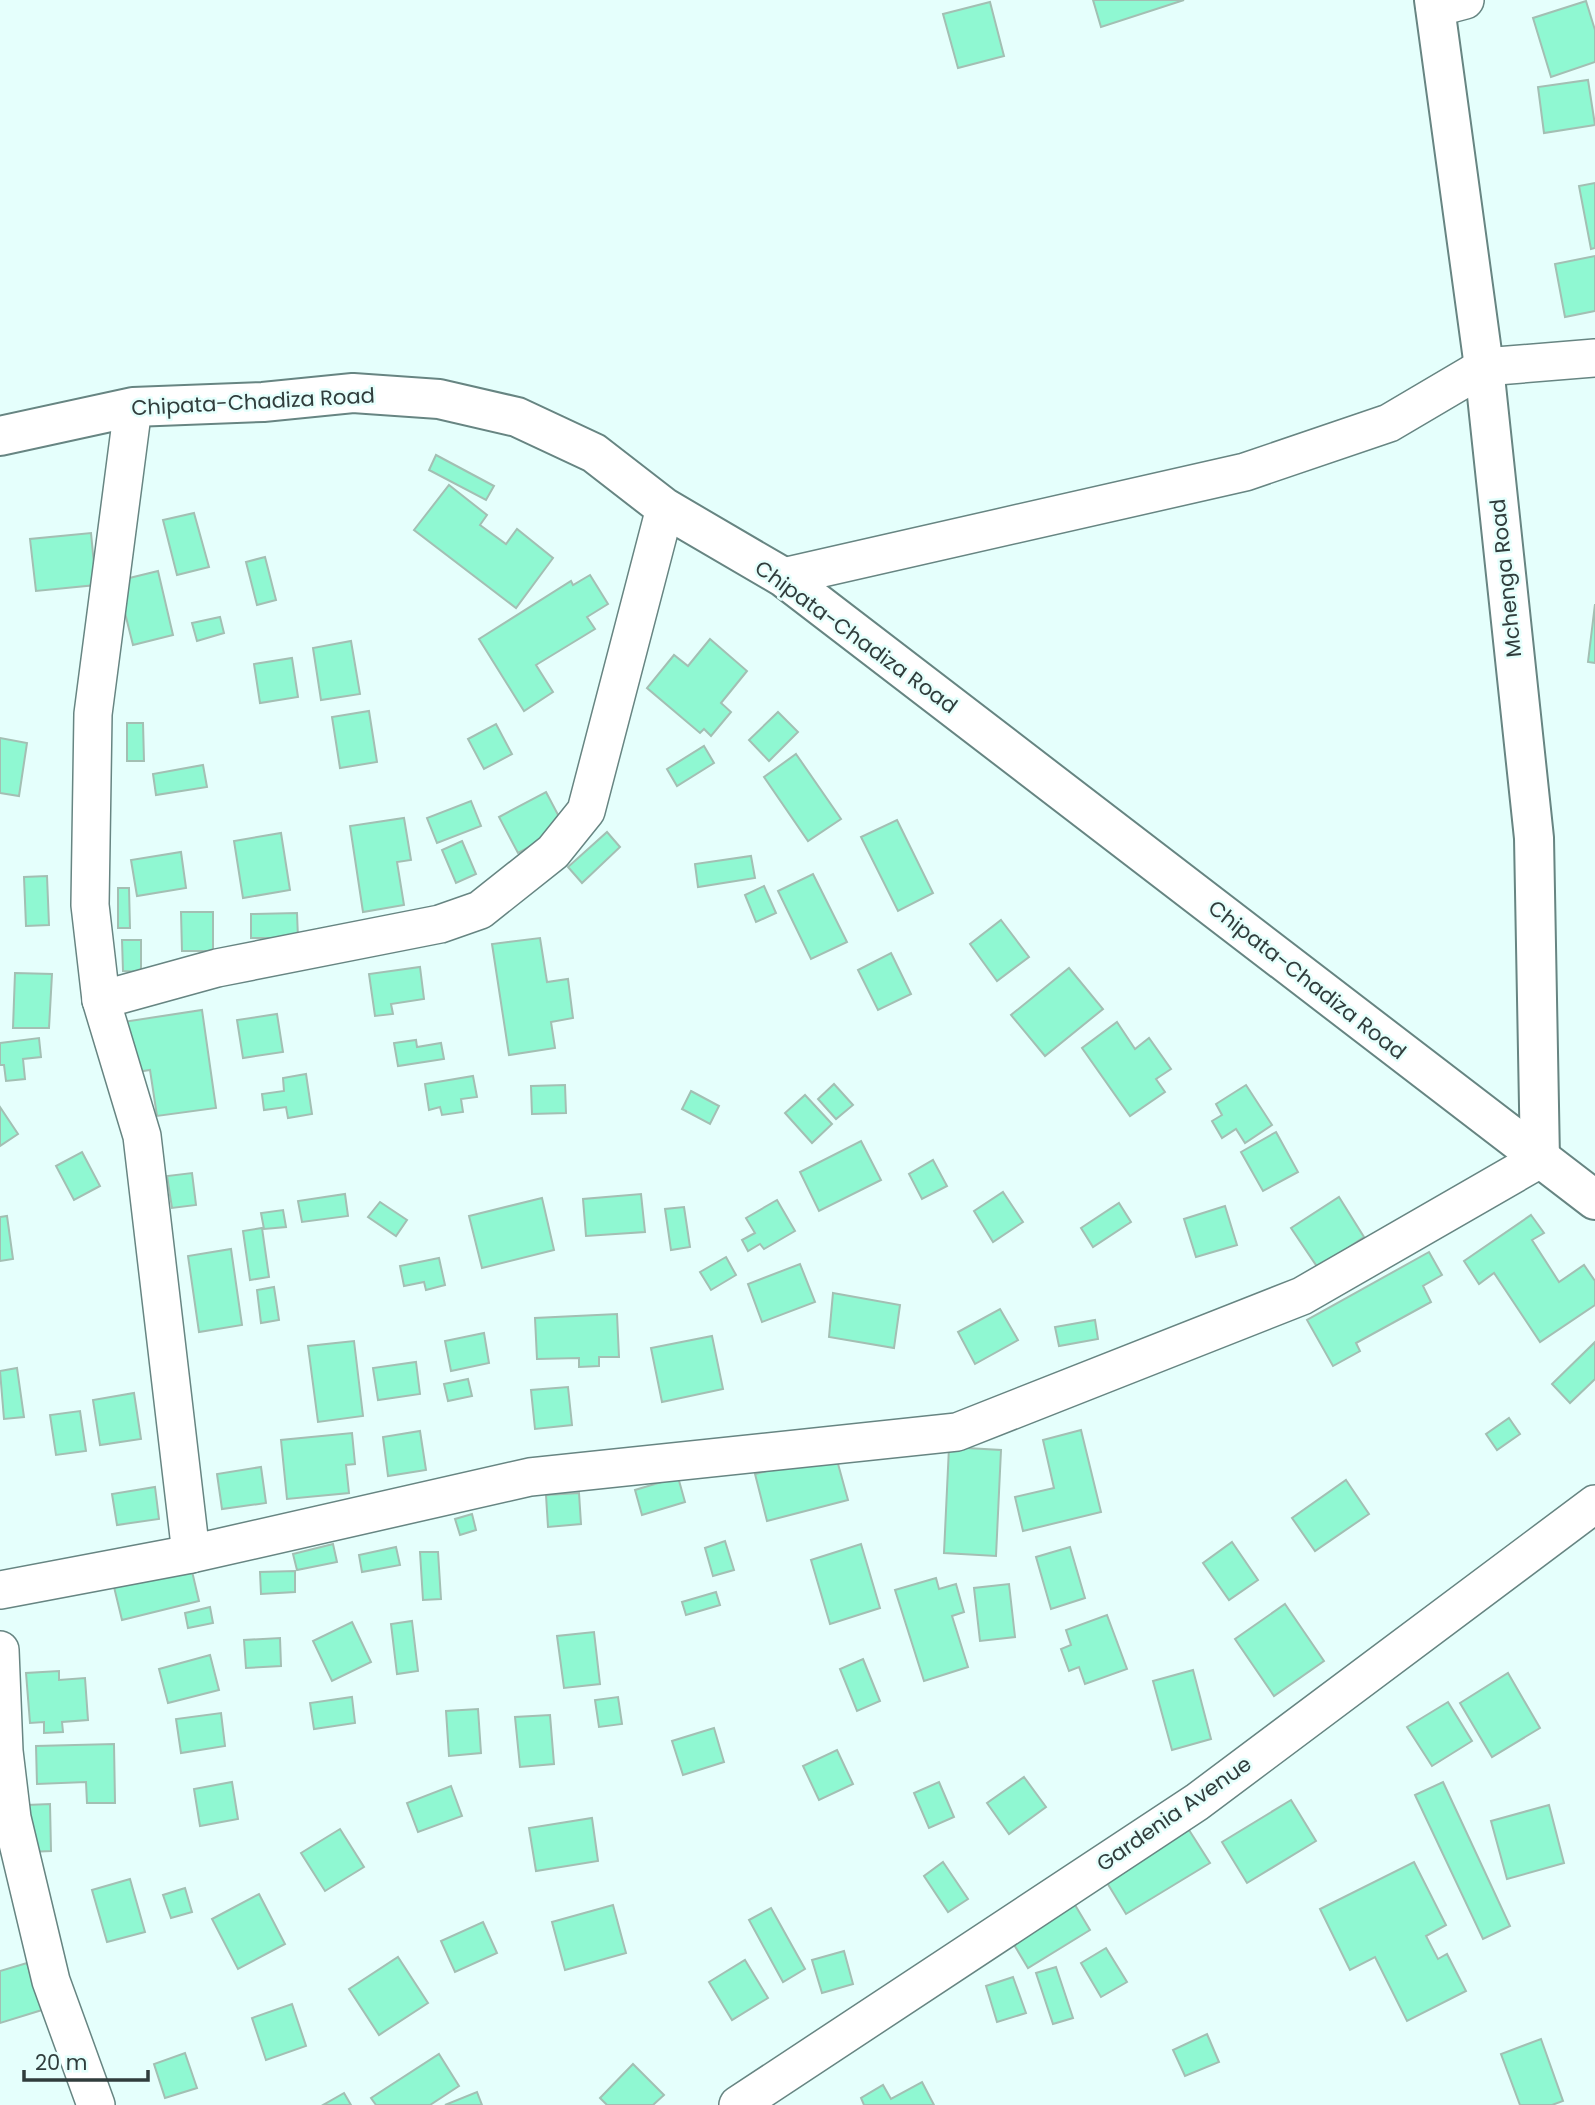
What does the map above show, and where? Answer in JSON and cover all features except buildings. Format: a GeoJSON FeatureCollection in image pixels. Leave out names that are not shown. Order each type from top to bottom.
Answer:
{"type":"FeatureCollection","features":[{"type":"Feature","properties":{"kind":"main road","name":"Mchenga Road"},"geometry":{"type":"LineString","coordinates":[[1445,3],[1534,838],[1541,1159]]}},
{"type":"Feature","properties":{"kind":"main road","name":"Chipata-Chadiza Road"},"geometry":{"type":"LineString","coordinates":[[0,436],[133,407],[263,402],[353,393],[439,400],[517,417],[594,453],[665,508],[783,577],[1595,1199]]}},
{"type":"Feature","properties":{"kind":"street"},"geometry":{"type":"LineString","coordinates":[[783,577],[1245,472],[1389,423],[1484,368],[1595,358]]}},
{"type":"Feature","properties":{"kind":"street"},"geometry":{"type":"LineString","coordinates":[[133,407],[93,714],[90,905],[101,1000],[142,1136],[191,1554]]}},
{"type":"Feature","properties":{"kind":"street"},"geometry":{"type":"LineString","coordinates":[[101,1000],[217,968],[440,924],[480,910],[553,852],[586,811],[665,508]]}},
{"type":"Feature","properties":{"kind":"street"},"geometry":{"type":"LineString","coordinates":[[0,1590],[191,1554],[530,1477],[957,1432],[1302,1296],[1541,1159]]}},
{"type":"Feature","properties":{"kind":"street","name":"Gardenia Avenue"},"geometry":{"type":"LineString","coordinates":[[738,2105],[1197,1802],[1595,1504]]}},
{"type":"Feature","properties":{"kind":"street"},"geometry":{"type":"LineString","coordinates":[[0,1650],[4,1751],[12,1818],[51,1981],[96,2105]]}}]}
